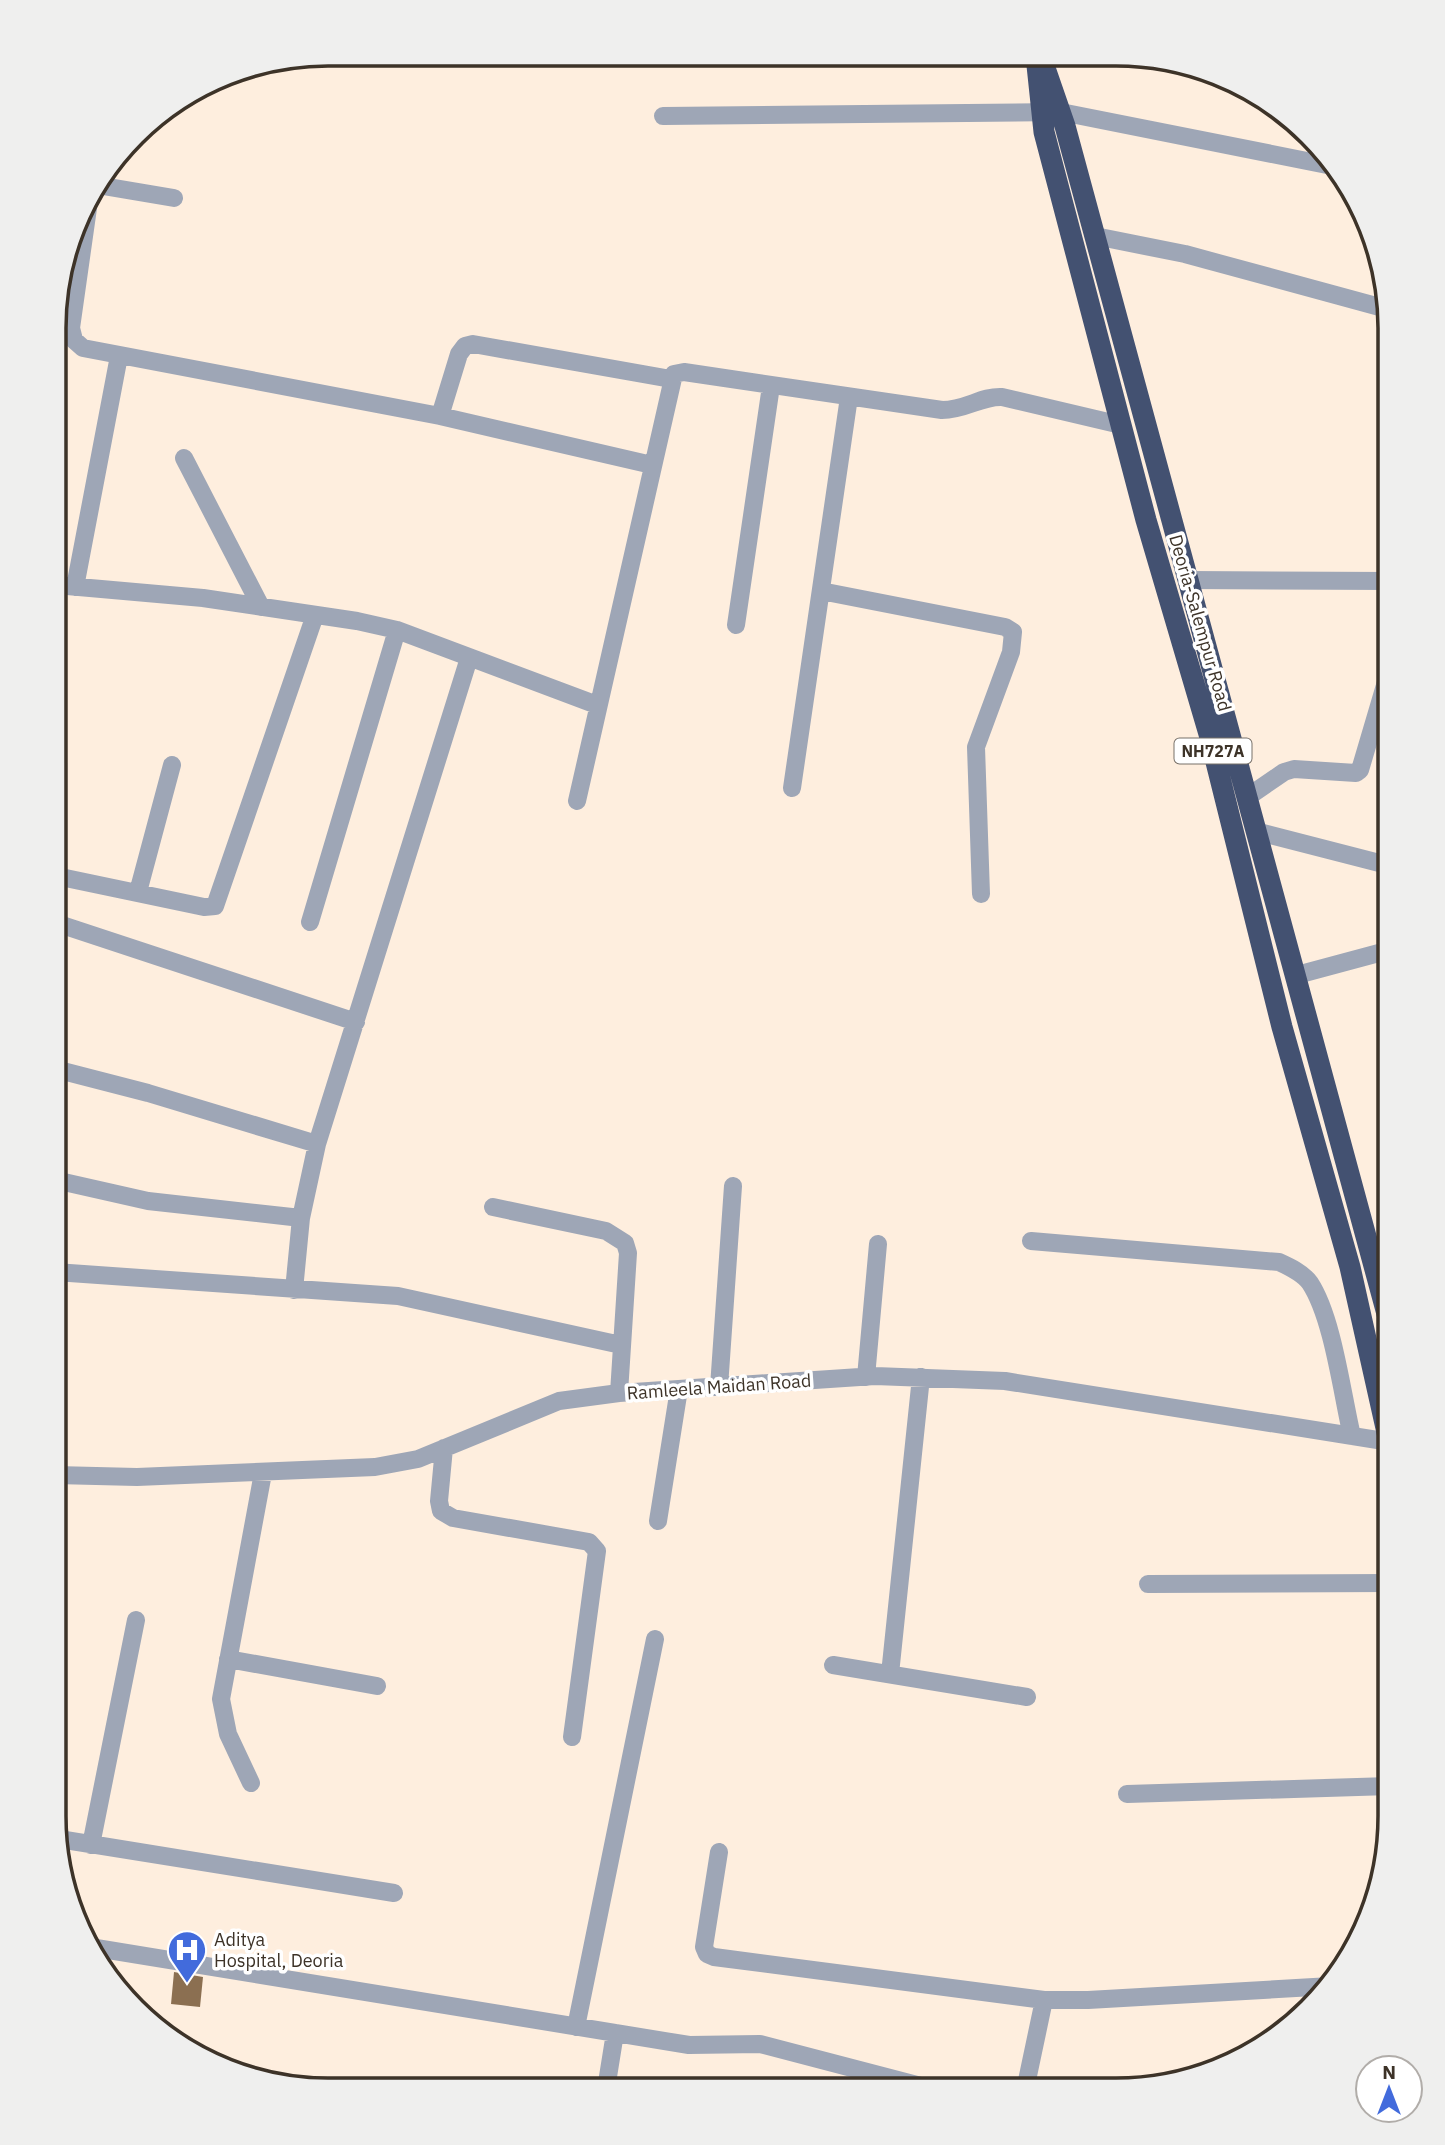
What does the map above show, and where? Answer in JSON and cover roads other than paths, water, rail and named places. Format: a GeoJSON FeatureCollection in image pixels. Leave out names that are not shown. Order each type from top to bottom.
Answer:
{"type":"FeatureCollection","features":[{"type":"Feature","properties":{"kind":"highway","name":"Deoria-Salempur Road"},"geometry":{"type":"LineString","coordinates":[[1040,66],[1051,112],[1095,236],[1259,832],[1378,1280]]}},
{"type":"Feature","properties":{"kind":"highway","name":"Deoria-Salempur Road"},"geometry":{"type":"LineString","coordinates":[[1051,112],[1044,132],[1121,425],[1209,734],[1282,1027],[1350,1267],[1378,1390]]}},
{"type":"Feature","properties":{"kind":"street"},"geometry":{"type":"LineString","coordinates":[[663,116],[1051,112],[1319,164]]}},
{"type":"Feature","properties":{"kind":"street"},"geometry":{"type":"LineString","coordinates":[[109,186],[174,198]]}},
{"type":"Feature","properties":{"kind":"street"},"geometry":{"type":"LineString","coordinates":[[66,337],[71,328],[85,232]]}},
{"type":"Feature","properties":{"kind":"street"},"geometry":{"type":"LineString","coordinates":[[1095,236],[1185,254],[1377,306]]}},
{"type":"Feature","properties":{"kind":"street"},"geometry":{"type":"LineString","coordinates":[[66,340],[83,348],[119,356],[440,416],[652,465]]}},
{"type":"Feature","properties":{"kind":"street"},"geometry":{"type":"LineString","coordinates":[[440,416],[459,354],[465,346],[473,344],[671,379]]}},
{"type":"Feature","properties":{"kind":"street"},"geometry":{"type":"LineString","coordinates":[[75,587],[119,356]]}},
{"type":"Feature","properties":{"kind":"street"},"geometry":{"type":"LineString","coordinates":[[577,801],[674,374],[684,372],[955,410],[970,407],[990,397],[1002,397],[1121,425]]}},
{"type":"Feature","properties":{"kind":"street"},"geometry":{"type":"LineString","coordinates":[[736,625],[771,386]]}},
{"type":"Feature","properties":{"kind":"street"},"geometry":{"type":"LineString","coordinates":[[792,788],[849,397]]}},
{"type":"Feature","properties":{"kind":"street"},"geometry":{"type":"LineString","coordinates":[[184,458],[261,607]]}},
{"type":"Feature","properties":{"kind":"street"},"geometry":{"type":"LineString","coordinates":[[1189,580],[1378,581]]}},
{"type":"Feature","properties":{"kind":"street"},"geometry":{"type":"LineString","coordinates":[[66,586],[261,607],[397,630],[597,705]]}},
{"type":"Feature","properties":{"kind":"street"},"geometry":{"type":"LineString","coordinates":[[821,591],[1005,627],[1013,632],[1012,652],[976,747],[981,894]]}},
{"type":"Feature","properties":{"kind":"street"},"geometry":{"type":"LineString","coordinates":[[66,878],[204,907],[215,906],[315,615]]}},
{"type":"Feature","properties":{"kind":"street"},"geometry":{"type":"LineString","coordinates":[[310,922],[397,630]]}},
{"type":"Feature","properties":{"kind":"street"},"geometry":{"type":"LineString","coordinates":[[294,1290],[301,1218],[317,1144],[469,658]]}},
{"type":"Feature","properties":{"kind":"street"},"geometry":{"type":"LineString","coordinates":[[1249,796],[1284,772],[1294,769],[1356,773],[1360,770],[1378,709]]}},
{"type":"Feature","properties":{"kind":"street"},"geometry":{"type":"LineString","coordinates":[[138,892],[172,765]]}},
{"type":"Feature","properties":{"kind":"street"},"geometry":{"type":"LineString","coordinates":[[1259,832],[1378,863]]}},
{"type":"Feature","properties":{"kind":"street"},"geometry":{"type":"LineString","coordinates":[[66,926],[107,937],[356,1022]]}},
{"type":"Feature","properties":{"kind":"street"},"geometry":{"type":"LineString","coordinates":[[1297,975],[1378,953]]}},
{"type":"Feature","properties":{"kind":"street"},"geometry":{"type":"LineString","coordinates":[[66,1072],[148,1093],[317,1144]]}},
{"type":"Feature","properties":{"kind":"street"},"geometry":{"type":"LineString","coordinates":[[66,1182],[148,1200],[224,1212],[301,1218]]}},
{"type":"Feature","properties":{"kind":"street"},"geometry":{"type":"LineString","coordinates":[[719,1387],[733,1186]]}},
{"type":"Feature","properties":{"kind":"street"},"geometry":{"type":"LineString","coordinates":[[493,1207],[606,1231],[625,1243],[628,1253],[619,1393]]}},
{"type":"Feature","properties":{"kind":"street"},"geometry":{"type":"LineString","coordinates":[[1031,1241],[1279,1262],[1293,1269],[1310,1282],[1325,1318],[1352,1436]]}},
{"type":"Feature","properties":{"kind":"street"},"geometry":{"type":"LineString","coordinates":[[866,1377],[878,1244]]}},
{"type":"Feature","properties":{"kind":"street"},"geometry":{"type":"LineString","coordinates":[[66,1273],[398,1296],[439,1302],[621,1345]]}},
{"type":"Feature","properties":{"kind":"street","name":"Ramleela Maidan Road"},"geometry":{"type":"LineString","coordinates":[[66,1475],[263,1473],[375,1467],[418,1459],[559,1401],[619,1393],[866,1377],[1005,1381],[1378,1441]]}},
{"type":"Feature","properties":{"kind":"street"},"geometry":{"type":"LineString","coordinates":[[890,1674],[921,1377]]}},
{"type":"Feature","properties":{"kind":"street"},"geometry":{"type":"LineString","coordinates":[[658,1521],[679,1390]]}},
{"type":"Feature","properties":{"kind":"street"},"geometry":{"type":"LineString","coordinates":[[444,1448],[439,1501],[441,1511],[453,1518],[589,1542],[597,1551],[572,1737]]}},
{"type":"Feature","properties":{"kind":"street"},"geometry":{"type":"LineString","coordinates":[[251,1783],[223,1719],[221,1699],[263,1473]]}},
{"type":"Feature","properties":{"kind":"street"},"geometry":{"type":"LineString","coordinates":[[1148,1584],[1378,1583]]}},
{"type":"Feature","properties":{"kind":"street"},"geometry":{"type":"LineString","coordinates":[[91,1845],[136,1620]]}},
{"type":"Feature","properties":{"kind":"street"},"geometry":{"type":"LineString","coordinates":[[576,2027],[654,1639]]}},
{"type":"Feature","properties":{"kind":"street"},"geometry":{"type":"LineString","coordinates":[[228,1659],[377,1686]]}},
{"type":"Feature","properties":{"kind":"street"},"geometry":{"type":"LineString","coordinates":[[832,1665],[1027,1697]]}},
{"type":"Feature","properties":{"kind":"street"},"geometry":{"type":"LineString","coordinates":[[1127,1794],[1378,1786]]}},
{"type":"Feature","properties":{"kind":"street"},"geometry":{"type":"LineString","coordinates":[[68,1841],[394,1893]]}},
{"type":"Feature","properties":{"kind":"street"},"geometry":{"type":"LineString","coordinates":[[719,1852],[704,1947],[707,1955],[1044,2000],[1088,2000],[1315,1987]]}},
{"type":"Feature","properties":{"kind":"street"},"geometry":{"type":"LineString","coordinates":[[103,1949],[208,1964],[419,2003],[689,2045],[760,2044],[870,2078]]}},
{"type":"Feature","properties":{"kind":"street"},"geometry":{"type":"LineString","coordinates":[[1028,2078],[1044,2000]]}},
{"type":"Feature","properties":{"kind":"street"},"geometry":{"type":"LineString","coordinates":[[608,2078],[615,2033]]}},
{"type":"Feature","properties":{"kind":"place","name":"Aditya Hospital, Deoria"},"geometry":{"type":"Point","coordinates":[187,1984]}}]}
